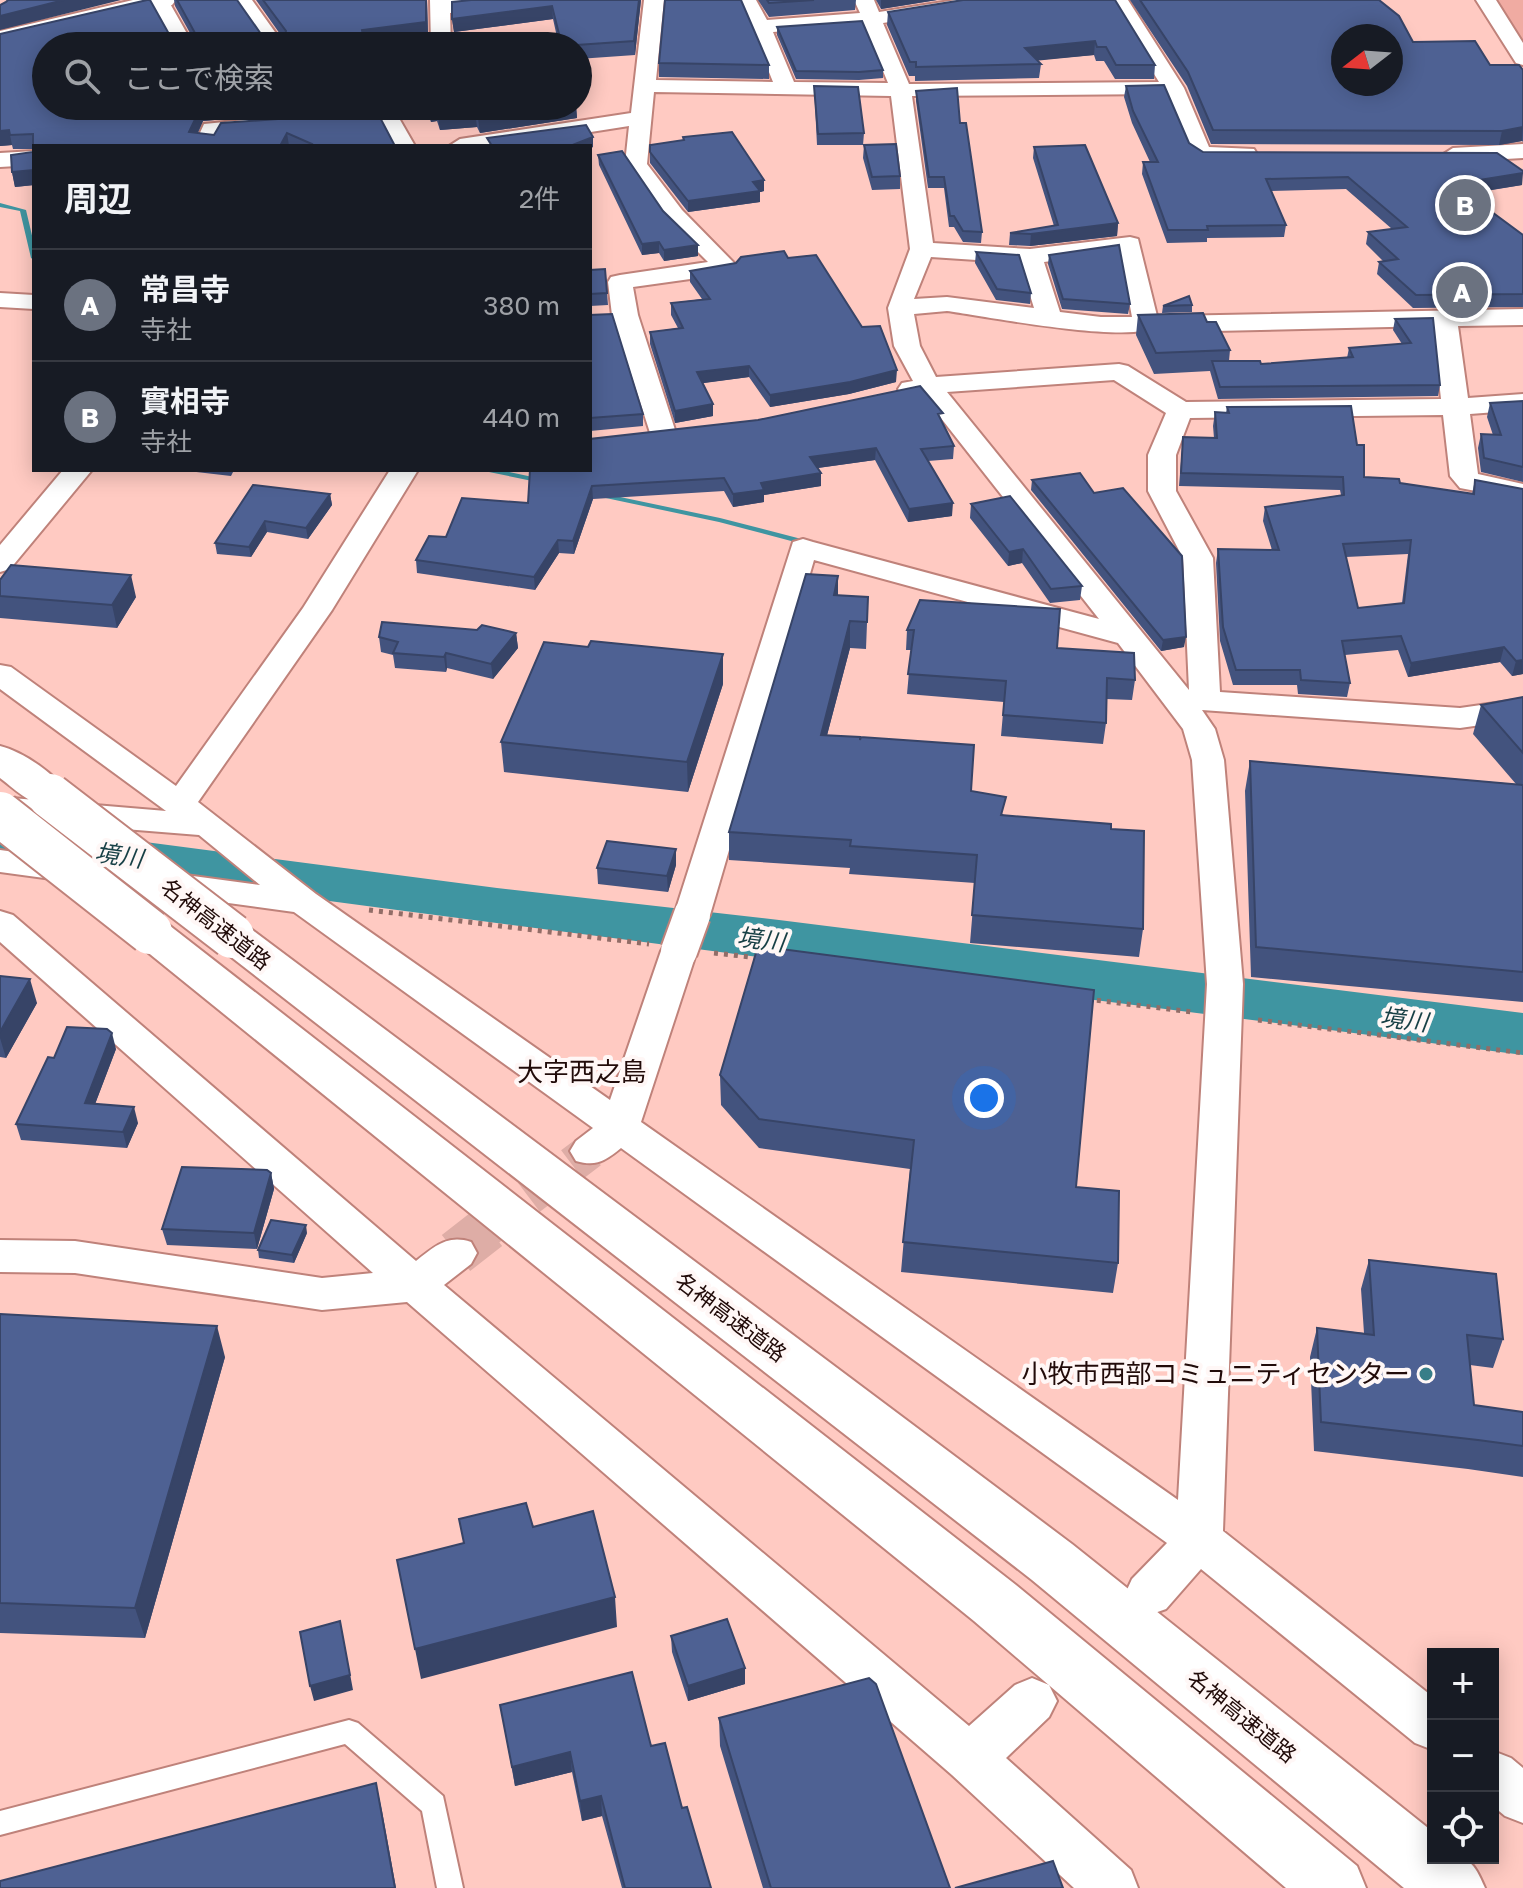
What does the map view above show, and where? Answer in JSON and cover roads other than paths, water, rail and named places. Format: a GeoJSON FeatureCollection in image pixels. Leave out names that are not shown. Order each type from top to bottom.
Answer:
{"type":"FeatureCollection","features":[{"type":"Feature","properties":{"kind":"main road"},"geometry":{"type":"LineString","coordinates":[[0,38],[161,1]]}},
{"type":"Feature","properties":{"kind":"main road","name":"名神高速道路"},"geometry":{"type":"LineString","coordinates":[[0,758],[1052,1562],[1453,1888]]}},
{"type":"Feature","properties":{"kind":"main road"},"geometry":{"type":"LineString","coordinates":[[0,814],[995,1603],[1334,1888]]}},
{"type":"Feature","properties":{"kind":"street"},"geometry":{"type":"LineString","coordinates":[[242,0],[265,32]]}},
{"type":"Feature","properties":{"kind":"street"},"geometry":{"type":"LineString","coordinates":[[441,32],[440,4],[511,0]]}},
{"type":"Feature","properties":{"kind":"street"},"geometry":{"type":"LineString","coordinates":[[654,0],[636,164],[674,215],[726,267],[620,282],[613,316],[663,436]]}},
{"type":"Feature","properties":{"kind":"street"},"geometry":{"type":"LineString","coordinates":[[746,0],[761,27],[786,89]]}},
{"type":"Feature","properties":{"kind":"street"},"geometry":{"type":"LineString","coordinates":[[761,27],[868,8],[897,16],[990,0]]}},
{"type":"Feature","properties":{"kind":"street"},"geometry":{"type":"LineString","coordinates":[[1118,0],[1173,88],[1201,154],[1264,154]]}},
{"type":"Feature","properties":{"kind":"street"},"geometry":{"type":"LineString","coordinates":[[1486,0],[1521,52]]}},
{"type":"Feature","properties":{"kind":"street"},"geometry":{"type":"LineString","coordinates":[[161,1],[177,32]]}},
{"type":"Feature","properties":{"kind":"street"},"geometry":{"type":"LineString","coordinates":[[868,8],[901,90],[922,249],[900,308],[907,346],[928,385],[1127,636],[1192,700],[1460,718],[1523,709]]}},
{"type":"Feature","properties":{"kind":"street"},"geometry":{"type":"LineString","coordinates":[[645,86],[901,90],[1173,88]]}},
{"type":"Feature","properties":{"kind":"street"},"geometry":{"type":"LineString","coordinates":[[473,144],[640,118]]}},
{"type":"Feature","properties":{"kind":"street"},"geometry":{"type":"LineString","coordinates":[[389,120],[403,144]]}},
{"type":"Feature","properties":{"kind":"street"},"geometry":{"type":"LineString","coordinates":[[208,138],[280,124]]}},
{"type":"Feature","properties":{"kind":"street"},"geometry":{"type":"LineString","coordinates":[[1436,155],[1499,155],[1523,151]]}},
{"type":"Feature","properties":{"kind":"street"},"geometry":{"type":"LineString","coordinates":[[0,160],[32,158]]}},
{"type":"Feature","properties":{"kind":"street"},"geometry":{"type":"LineString","coordinates":[[922,249],[1030,256],[1130,244],[1146,324]]}},
{"type":"Feature","properties":{"kind":"street"},"geometry":{"type":"LineString","coordinates":[[1030,256],[1049,318]]}},
{"type":"Feature","properties":{"kind":"street"},"geometry":{"type":"LineString","coordinates":[[0,300],[32,302]]}},
{"type":"Feature","properties":{"kind":"street"},"geometry":{"type":"LineString","coordinates":[[900,308],[947,304],[1101,325],[1523,317]]}},
{"type":"Feature","properties":{"kind":"street"},"geometry":{"type":"LineString","coordinates":[[1445,320],[1464,476],[1470,482],[1523,492]]}},
{"type":"Feature","properties":{"kind":"street"},"geometry":{"type":"LineString","coordinates":[[882,397],[928,385],[1119,372],[1180,410],[1456,407],[1523,402]]}},
{"type":"Feature","properties":{"kind":"street"},"geometry":{"type":"LineString","coordinates":[[1149,1594],[1199,1540],[1224,1000],[1208,760],[1192,700],[1198,558],[1162,491],[1162,455],[1180,410]]}},
{"type":"Feature","properties":{"kind":"street"},"geometry":{"type":"LineString","coordinates":[[634,438],[691,432]]}},
{"type":"Feature","properties":{"kind":"street"},"geometry":{"type":"LineString","coordinates":[[0,563],[76,472]]}},
{"type":"Feature","properties":{"kind":"street"},"geometry":{"type":"LineString","coordinates":[[179,805],[317,610],[403,472]]}},
{"type":"Feature","properties":{"kind":"street"},"geometry":{"type":"LineString","coordinates":[[605,1140],[692,915],[803,548],[1127,636]]}},
{"type":"Feature","properties":{"kind":"street"},"geometry":{"type":"LineString","coordinates":[[0,674],[213,829],[605,1140],[1199,1540],[1427,1722]]}},
{"type":"Feature","properties":{"kind":"street"},"geometry":{"type":"LineString","coordinates":[[0,808],[213,829]]}},
{"type":"Feature","properties":{"kind":"street"},"geometry":{"type":"LineString","coordinates":[[0,861],[304,902]]}},
{"type":"Feature","properties":{"kind":"street"},"geometry":{"type":"LineString","coordinates":[[0,923],[415,1285],[970,1758],[1095,1880]]}},
{"type":"Feature","properties":{"kind":"street"},"geometry":{"type":"LineString","coordinates":[[0,1256],[75,1257],[322,1294],[415,1285],[456,1253]]}},
{"type":"Feature","properties":{"kind":"street"},"geometry":{"type":"LineString","coordinates":[[970,1758],[1032,1701]]}},
{"type":"Feature","properties":{"kind":"street"},"geometry":{"type":"LineString","coordinates":[[1499,1780],[1523,1799]]}},
{"type":"Feature","properties":{"kind":"lane"},"geometry":{"type":"LineString","coordinates":[[0,1823],[349,1731],[434,1805],[450,1888]]}},
{"type":"Feature","properties":{"kind":"waterway"},"geometry":{"type":"LineString","coordinates":[[0,205],[23,210],[32,249]]}},
{"type":"Feature","properties":{"kind":"waterway"},"geometry":{"type":"LineString","coordinates":[[499,472],[542,481]]}},
{"type":"Feature","properties":{"kind":"waterway"},"geometry":{"type":"LineString","coordinates":[[604,495],[720,520],[810,544]]}},
{"type":"Feature","properties":{"kind":"waterway","name":"境川"},"geometry":{"type":"LineString","coordinates":[[3,840],[497,907],[779,939],[1523,1034]]}},
{"type":"Feature","properties":{"kind":"tunnel"},"geometry":{"type":"LineString","coordinates":[[486,1230],[590,1151]]}},
{"type":"Feature","properties":{"kind":"tunnel"},"geometry":{"type":"LineString","coordinates":[[456,1253],[488,1228]]}},
{"type":"Feature","properties":{"kind":"tunnel"},"geometry":{"type":"LineString","coordinates":[[1054,1681],[1138,1605]]}},
{"type":"Feature","properties":{"kind":"place","name":"實相寺"},"geometry":{"type":"Point","coordinates":[1465,205]}},
{"type":"Feature","properties":{"kind":"place","name":"常昌寺"},"geometry":{"type":"Point","coordinates":[1462,292]}},
{"type":"Feature","properties":{"kind":"place","name":"小牧市西部コミュニティセンター"},"geometry":{"type":"Point","coordinates":[1426,1374]}},
{"type":"Feature","properties":{"kind":"district","name":"大字西之島"},"geometry":{"type":"Point","coordinates":[582,1072]}}]}
